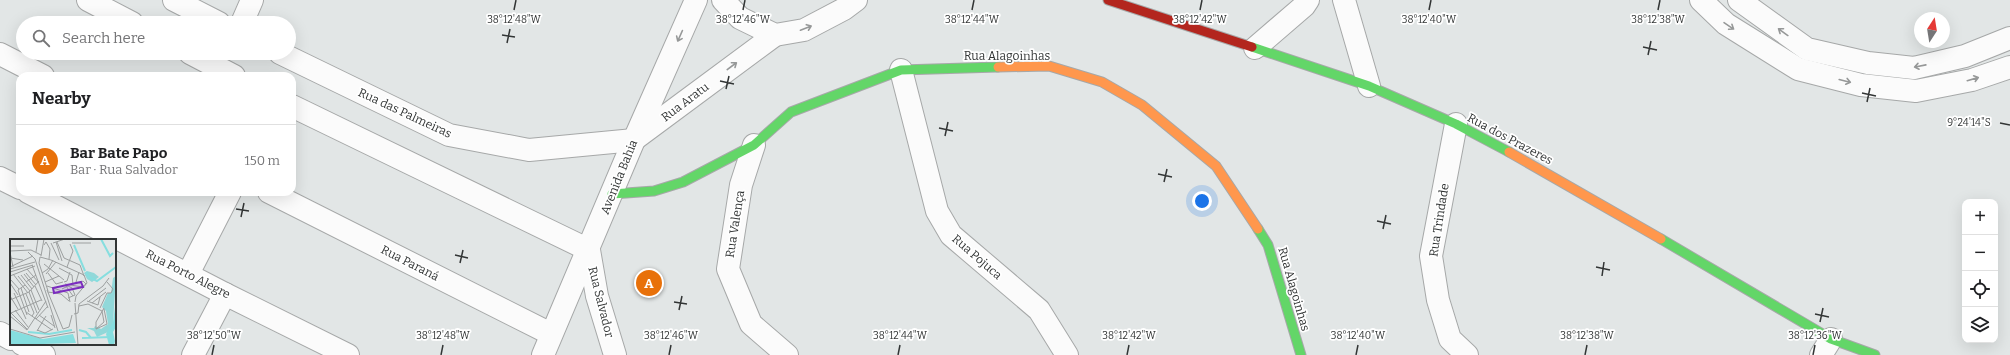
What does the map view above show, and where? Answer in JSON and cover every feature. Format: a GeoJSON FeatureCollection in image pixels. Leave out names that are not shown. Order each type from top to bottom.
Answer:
{"type":"FeatureCollection","features":[{"type":"Feature","properties":{"kind":"street"},"geometry":{"type":"LineString","coordinates":[[88,0],[119,16]]}},
{"type":"Feature","properties":{"kind":"street"},"geometry":{"type":"LineString","coordinates":[[174,0],[205,16]]}},
{"type":"Feature","properties":{"kind":"street"},"geometry":{"type":"LineString","coordinates":[[245,16],[252,0]]}},
{"type":"Feature","properties":{"kind":"street","name":"Avenida Bahia"},"geometry":{"type":"LineString","coordinates":[[543,355],[589,250],[634,140],[696,0]]}},
{"type":"Feature","properties":{"kind":"street"},"geometry":{"type":"LineString","coordinates":[[724,0],[740,18],[775,35],[804,30],[844,9],[856,0]]}},
{"type":"Feature","properties":{"kind":"street","name":"Rua dos Prazeres"},"geometry":{"type":"LineString","coordinates":[[1108,0],[1369,86],[1456,124],[1535,164],[1826,347],[1875,355]]}},
{"type":"Feature","properties":{"kind":"street"},"geometry":{"type":"LineString","coordinates":[[1255,48],[1304,6],[1308,0]]}},
{"type":"Feature","properties":{"kind":"street"},"geometry":{"type":"LineString","coordinates":[[1344,0],[1369,86]]}},
{"type":"Feature","properties":{"kind":"street"},"geometry":{"type":"LineString","coordinates":[[1702,0],[1726,24],[1798,69],[1861,85],[1916,91],[1972,80],[2010,67]]}},
{"type":"Feature","properties":{"kind":"street"},"geometry":{"type":"LineString","coordinates":[[1739,0],[1807,49],[1868,63],[1914,68],[1965,56],[2010,38]]}},
{"type":"Feature","properties":{"kind":"street","name":"Rua Aratu"},"geometry":{"type":"LineString","coordinates":[[634,140],[775,35]]}},
{"type":"Feature","properties":{"kind":"street"},"geometry":{"type":"LineString","coordinates":[[1798,69],[1807,49]]}},
{"type":"Feature","properties":{"kind":"street"},"geometry":{"type":"LineString","coordinates":[[0,54],[34,72]]}},
{"type":"Feature","properties":{"kind":"street"},"geometry":{"type":"LineString","coordinates":[[203,60],[226,72]]}},
{"type":"Feature","properties":{"kind":"street","name":"Rua das Palmeiras"},"geometry":{"type":"LineString","coordinates":[[294,60],[449,135],[529,150],[634,140]]}},
{"type":"Feature","properties":{"kind":"street","name":"Rua Alagoinhas"},"geometry":{"type":"LineString","coordinates":[[612,194],[654,191],[683,182],[754,145],[791,112],[901,70],[1049,66],[1102,82],[1142,105],[1216,166],[1268,245],[1301,355]]}},
{"type":"Feature","properties":{"kind":"street","name":"Rua Pojuca"},"geometry":{"type":"LineString","coordinates":[[901,70],[937,211],[951,235],[1039,310],[1067,355]]}},
{"type":"Feature","properties":{"kind":"street"},"geometry":{"type":"LineString","coordinates":[[296,108],[589,250]]}},
{"type":"Feature","properties":{"kind":"street","name":"Rua Trindade"},"geometry":{"type":"LineString","coordinates":[[1456,124],[1430,256],[1438,300],[1450,339],[1467,355]]}},
{"type":"Feature","properties":{"kind":"street","name":"Rua Valença"},"geometry":{"type":"LineString","coordinates":[[754,145],[741,185],[728,269],[751,324],[787,355]]}},
{"type":"Feature","properties":{"kind":"street"},"geometry":{"type":"LineString","coordinates":[[0,178],[16,186]]}},
{"type":"Feature","properties":{"kind":"street","name":"Rua Porto Alegre"},"geometry":{"type":"LineString","coordinates":[[36,196],[348,355]]}},
{"type":"Feature","properties":{"kind":"street"},"geometry":{"type":"LineString","coordinates":[[188,274],[228,196]]}},
{"type":"Feature","properties":{"kind":"street","name":"Rua Paraná"},"geometry":{"type":"LineString","coordinates":[[277,196],[551,334]]}},
{"type":"Feature","properties":{"kind":"street","name":"Rua Salvador"},"geometry":{"type":"LineString","coordinates":[[589,250],[597,296],[615,355]]}},
{"type":"Feature","properties":{"kind":"street"},"geometry":{"type":"LineString","coordinates":[[193,355],[226,294]]}},
{"type":"Feature","properties":{"kind":"street"},"geometry":{"type":"LineString","coordinates":[[0,333],[10,338]]}},
{"type":"Feature","properties":{"kind":"street"},"geometry":{"type":"LineString","coordinates":[[24,345],[44,355]]}},
{"type":"Feature","properties":{"kind":"traffic: fast"},"geometry":{"type":"LineString","coordinates":[[1252,47],[1369,86],[1456,124],[1509,152]]}},
{"type":"Feature","properties":{"kind":"traffic: fast"},"geometry":{"type":"LineString","coordinates":[[612,194],[654,191],[683,182],[754,145],[791,112],[901,70],[998,67]]}},
{"type":"Feature","properties":{"kind":"traffic: fast"},"geometry":{"type":"LineString","coordinates":[[1258,229],[1268,245],[1301,355]]}},
{"type":"Feature","properties":{"kind":"traffic: fast"},"geometry":{"type":"LineString","coordinates":[[1661,239],[1831,339],[1875,355]]}},
{"type":"Feature","properties":{"kind":"traffic: slow"},"geometry":{"type":"LineString","coordinates":[[998,67],[1049,66],[1102,82],[1142,105],[1216,166],[1258,229]]}},
{"type":"Feature","properties":{"kind":"traffic: slow"},"geometry":{"type":"LineString","coordinates":[[1509,152],[1661,239]]}},
{"type":"Feature","properties":{"kind":"traffic: jam"},"geometry":{"type":"LineString","coordinates":[[1108,0],[1252,47]]}},
{"type":"Feature","properties":{"kind":"place","name":"Bar Bate Papo"},"geometry":{"type":"Point","coordinates":[649,283]}}]}
